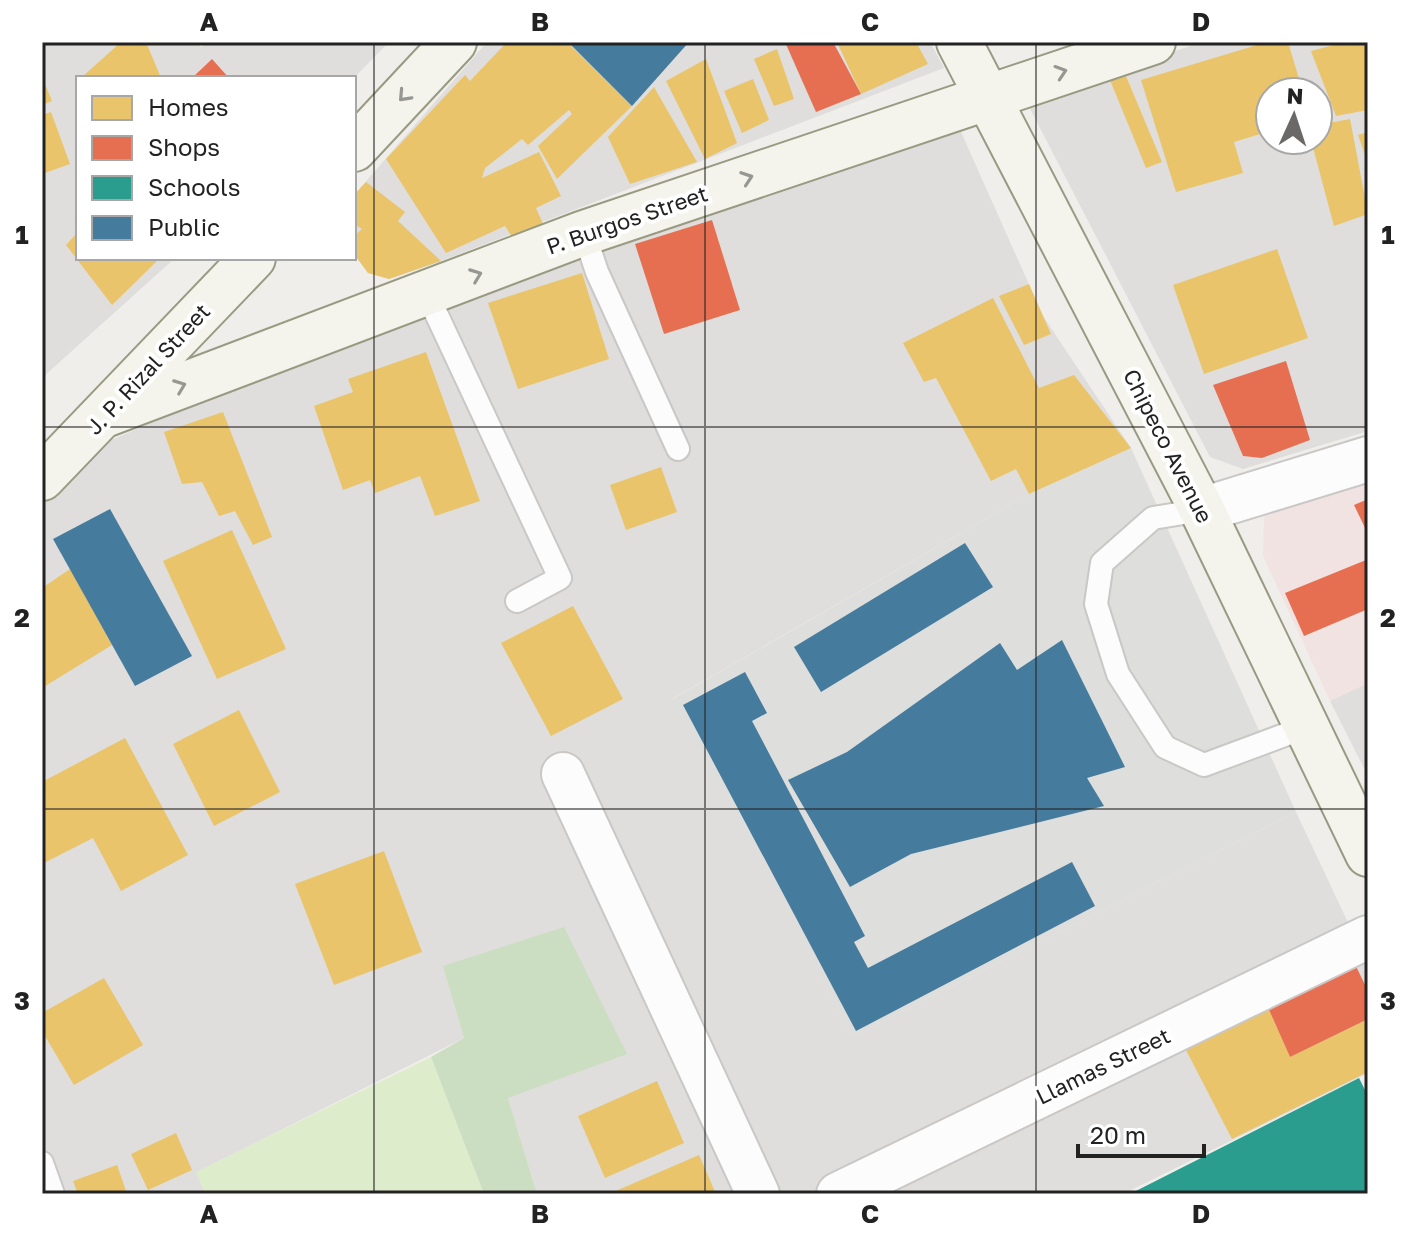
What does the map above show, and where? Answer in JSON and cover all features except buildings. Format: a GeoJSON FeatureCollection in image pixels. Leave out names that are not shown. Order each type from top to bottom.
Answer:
{"type":"FeatureCollection","features":[{"type":"Feature","properties":{"kind":"main road"},"geometry":{"type":"LineString","coordinates":[[356,147],[454,42]]}},
{"type":"Feature","properties":{"kind":"main road","name":"Chipeco Avenue"},"geometry":{"type":"LineString","coordinates":[[959,42],[1202,510],[1368,854]]}},
{"type":"Feature","properties":{"kind":"main road","name":"P. Burgos Street"},"geometry":{"type":"LineString","coordinates":[[107,414],[584,233],[1153,42]]}},
{"type":"Feature","properties":{"kind":"main road","name":"J. P. Rizal Street"},"geometry":{"type":"LineString","coordinates":[[42,478],[107,414],[251,260]]}},
{"type":"Feature","properties":{"kind":"street"},"geometry":{"type":"LineString","coordinates":[[1202,510],[1368,459]]}},
{"type":"Feature","properties":{"kind":"street"},"geometry":{"type":"LineString","coordinates":[[563,774],[758,1194]]}},
{"type":"Feature","properties":{"kind":"street","name":"Llamas Street"},"geometry":{"type":"LineString","coordinates":[[838,1194],[1368,937]]}},
{"type":"Feature","properties":{"kind":"lane"},"geometry":{"type":"LineString","coordinates":[[584,233],[597,272],[678,449]]}},
{"type":"Feature","properties":{"kind":"lane"},"geometry":{"type":"LineString","coordinates":[[427,294],[560,578],[517,601]]}},
{"type":"Feature","properties":{"kind":"lane"},"geometry":{"type":"LineString","coordinates":[[1202,510],[1153,518],[1102,563],[1096,604],[1118,674],[1165,747],[1204,765],[1306,727]]}},
{"type":"Feature","properties":{"kind":"lane"},"geometry":{"type":"LineString","coordinates":[[42,1163],[53,1194]]}},
{"type":"Feature","properties":{"kind":"shaded area"},"geometry":{"type":"Polygon","coordinates":[[[42,42],[196,42],[201,47],[208,42],[389,42],[356,76],[76,76],[76,260],[173,260],[42,378],[42,42]]]}},
{"type":"Feature","properties":{"kind":"shaded area"},"geometry":{"type":"Polygon","coordinates":[[[487,42],[930,42],[944,68],[389,279],[368,273],[356,257],[356,193],[487,42]]]}},
{"type":"Feature","properties":{"kind":"shaded area"},"geometry":{"type":"Polygon","coordinates":[[[1202,42],[1368,42],[1368,431],[1243,469],[1210,457],[1026,101],[1202,42]]]}},
{"type":"Feature","properties":{"kind":"shaded area"},"geometry":{"type":"Polygon","coordinates":[[[954,116],[1043,316],[1131,448],[1029,494],[672,699],[853,1036],[1296,812],[1368,965],[1368,1073],[1123,1194],[537,1194],[508,1098],[444,967],[464,1038],[197,1172],[205,1194],[42,1194],[42,505],[102,444],[188,407],[954,116]]]}},
{"type":"Feature","properties":{"kind":"shaded area"},"geometry":{"type":"Polygon","coordinates":[[[1131,448],[1296,812],[853,1036],[671,700],[1029,494],[1131,448]]]}},
{"type":"Feature","properties":{"kind":"shaded area"},"geometry":{"type":"Polygon","coordinates":[[[1368,480],[1368,683],[1330,701],[1263,556],[1264,512],[1368,480]]]}},
{"type":"Feature","properties":{"kind":"shaded area"},"geometry":{"type":"Polygon","coordinates":[[[1368,683],[1368,776],[1330,701],[1368,683]]]}},
{"type":"Feature","properties":{"kind":"green space"},"geometry":{"type":"Polygon","coordinates":[[[564,927],[627,1054],[508,1098],[537,1194],[484,1194],[431,1057],[464,1038],[443,966],[564,927]]]}},
{"type":"Feature","properties":{"kind":"green space"},"geometry":{"type":"Polygon","coordinates":[[[431,1057],[484,1194],[205,1194],[196,1172],[431,1057]]]}}]}
